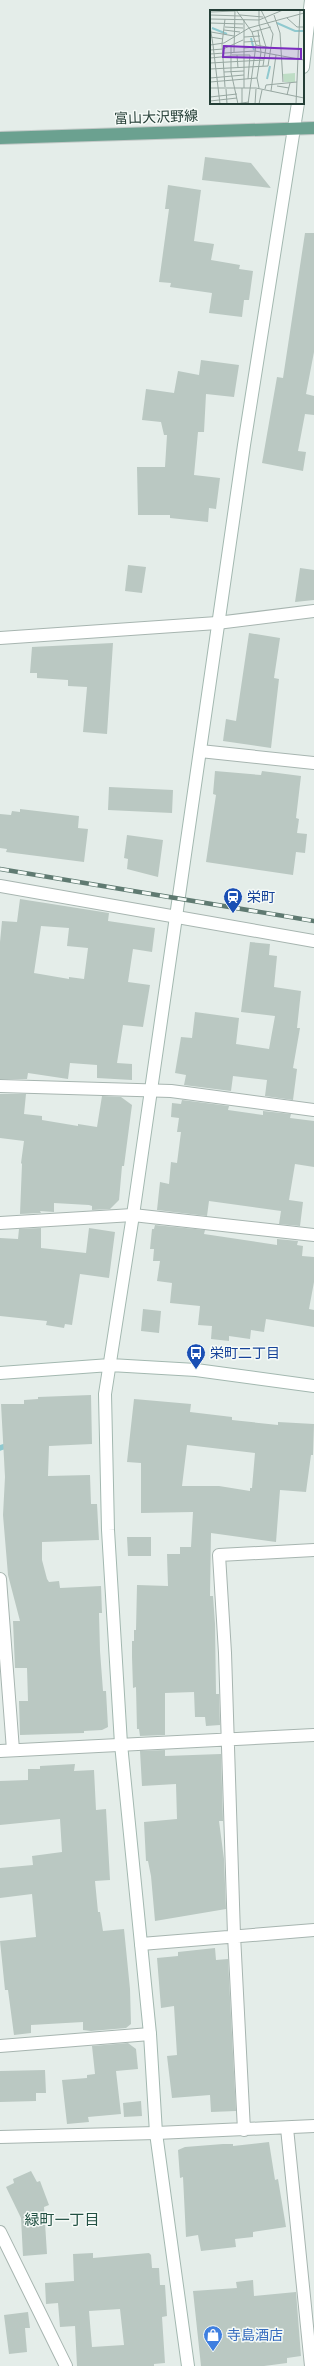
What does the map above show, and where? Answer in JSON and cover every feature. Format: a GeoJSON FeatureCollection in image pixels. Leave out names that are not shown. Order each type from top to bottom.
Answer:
{"type":"FeatureCollection","features":[{"type":"Feature","properties":{"kind":"main road","name":"富山大沢野線"},"geometry":{"type":"LineString","coordinates":[[0,138],[314,128]]}},
{"type":"Feature","properties":{"kind":"street"},"geometry":{"type":"LineString","coordinates":[[304,59],[311,0]]}},
{"type":"Feature","properties":{"kind":"street"},"geometry":{"type":"LineString","coordinates":[[188,2366],[156,2134],[150,2034],[121,1744],[108,1530],[105,1394],[133,1215],[217,623],[298,104]]}},
{"type":"Feature","properties":{"kind":"street"},"geometry":{"type":"LineString","coordinates":[[0,638],[217,623],[314,611]]}},
{"type":"Feature","properties":{"kind":"street"},"geometry":{"type":"LineString","coordinates":[[200,751],[314,763]]}},
{"type":"Feature","properties":{"kind":"street"},"geometry":{"type":"LineString","coordinates":[[0,886],[314,941]]}},
{"type":"Feature","properties":{"kind":"street"},"geometry":{"type":"LineString","coordinates":[[0,1086],[171,1091],[314,1110]]}},
{"type":"Feature","properties":{"kind":"street"},"geometry":{"type":"LineString","coordinates":[[0,1223],[133,1215],[314,1236]]}},
{"type":"Feature","properties":{"kind":"street"},"geometry":{"type":"LineString","coordinates":[[0,1373],[110,1365],[196,1370],[314,1386]]}},
{"type":"Feature","properties":{"kind":"street"},"geometry":{"type":"LineString","coordinates":[[244,2130],[234,1935],[228,1740],[218,1555],[314,1550]]}},
{"type":"Feature","properties":{"kind":"street"},"geometry":{"type":"LineString","coordinates":[[0,1579],[13,1750]]}},
{"type":"Feature","properties":{"kind":"street"},"geometry":{"type":"LineString","coordinates":[[0,1751],[314,1735]]}},
{"type":"Feature","properties":{"kind":"street"},"geometry":{"type":"LineString","coordinates":[[141,1944],[234,1935],[314,1930]]}},
{"type":"Feature","properties":{"kind":"street"},"geometry":{"type":"LineString","coordinates":[[0,2044],[150,2034]]}},
{"type":"Feature","properties":{"kind":"street"},"geometry":{"type":"LineString","coordinates":[[0,2137],[156,2134],[314,2126]]}},
{"type":"Feature","properties":{"kind":"street"},"geometry":{"type":"LineString","coordinates":[[287,2128],[311,2366]]}},
{"type":"Feature","properties":{"kind":"street"},"geometry":{"type":"LineString","coordinates":[[0,2232],[66,2366]]}},
{"type":"Feature","properties":{"kind":"building"},"geometry":{"type":"Polygon","coordinates":[[[205,157],[251,163],[271,188],[202,180],[205,157]]]}},
{"type":"Feature","properties":{"kind":"building"},"geometry":{"type":"Polygon","coordinates":[[[168,185],[201,190],[194,241],[214,244],[211,260],[240,265],[239,269],[253,271],[249,300],[244,300],[242,317],[209,313],[212,293],[170,287],[171,283],[159,282],[169,209],[165,209],[168,185]]]}},
{"type":"Feature","properties":{"kind":"building"},"geometry":{"type":"Polygon","coordinates":[[[305,233],[314,233],[314,352],[306,394],[314,396],[314,415],[305,414],[298,451],[306,452],[303,471],[262,463],[277,377],[283,378],[305,233]]]}},
{"type":"Feature","properties":{"kind":"building"},"geometry":{"type":"Polygon","coordinates":[[[201,360],[239,365],[234,397],[206,394],[204,432],[198,432],[194,475],[220,478],[216,509],[209,508],[208,522],[170,518],[170,515],[138,515],[137,467],[165,467],[167,435],[164,435],[161,422],[142,420],[146,389],[174,393],[178,371],[199,375],[201,360]]]}},
{"type":"Feature","properties":{"kind":"building"},"geometry":{"type":"Polygon","coordinates":[[[128,565],[146,567],[142,593],[125,591],[128,565]]]}},
{"type":"Feature","properties":{"kind":"building"},"geometry":{"type":"Polygon","coordinates":[[[300,568],[314,570],[314,600],[295,602],[300,568]]]}},
{"type":"Feature","properties":{"kind":"building"},"geometry":{"type":"Polygon","coordinates":[[[249,633],[280,638],[274,678],[279,679],[271,748],[223,741],[226,719],[236,721],[249,633]]]}},
{"type":"Feature","properties":{"kind":"building"},"geometry":{"type":"Polygon","coordinates":[[[113,643],[107,734],[83,732],[87,687],[68,686],[68,680],[37,678],[37,673],[30,673],[32,647],[113,643]]]}},
{"type":"Feature","properties":{"kind":"building"},"geometry":{"type":"Polygon","coordinates":[[[215,771],[261,775],[262,771],[301,776],[296,818],[299,819],[297,833],[307,834],[305,853],[296,852],[293,875],[206,862],[216,795],[213,794],[215,771]]]}},
{"type":"Feature","properties":{"kind":"building"},"geometry":{"type":"Polygon","coordinates":[[[109,787],[173,790],[172,813],[108,810],[109,787]]]}},
{"type":"Feature","properties":{"kind":"building"},"geometry":{"type":"Polygon","coordinates":[[[20,809],[79,816],[78,828],[88,829],[84,862],[6,852],[7,849],[0,848],[0,814],[11,815],[12,811],[20,812],[20,809]]]}},
{"type":"Feature","properties":{"kind":"building"},"geometry":{"type":"Polygon","coordinates":[[[127,835],[163,840],[158,877],[127,869],[128,859],[124,858],[127,835]]]}},
{"type":"Feature","properties":{"kind":"building"},"geometry":{"type":"Polygon","coordinates":[[[20,899],[109,913],[108,921],[155,928],[152,952],[133,949],[128,982],[150,985],[143,1027],[123,1025],[117,1063],[132,1064],[132,1080],[97,1078],[97,1065],[70,1063],[68,1079],[28,1073],[27,1079],[0,1079],[0,942],[2,921],[17,922],[20,899]],[[41,926],[34,973],[69,979],[69,977],[84,979],[88,948],[67,946],[69,928],[41,926]]]}},
{"type":"Feature","properties":{"kind":"building"},"geometry":{"type":"Polygon","coordinates":[[[250,942],[270,944],[269,955],[277,956],[274,987],[301,991],[297,1028],[300,1028],[293,1068],[297,1069],[293,1100],[265,1096],[267,1080],[233,1076],[231,1091],[184,1085],[186,1075],[175,1073],[181,1037],[192,1038],[195,1012],[239,1018],[236,1044],[269,1049],[275,1016],[241,1012],[250,942]]]}},
{"type":"Feature","properties":{"kind":"building"},"geometry":{"type":"Polygon","coordinates":[[[0,1094],[26,1094],[24,1114],[42,1116],[42,1120],[78,1126],[78,1124],[97,1127],[102,1096],[121,1097],[132,1105],[124,1166],[122,1166],[119,1200],[110,1209],[92,1210],[92,1206],[89,1205],[54,1203],[54,1212],[40,1211],[41,1213],[20,1214],[21,1163],[24,1141],[0,1138],[0,1094]]]}},
{"type":"Feature","properties":{"kind":"building"},"geometry":{"type":"Polygon","coordinates":[[[182,1100],[229,1106],[228,1110],[263,1115],[263,1111],[291,1114],[290,1118],[314,1121],[314,1167],[295,1164],[289,1200],[303,1202],[300,1226],[279,1224],[281,1211],[209,1201],[207,1216],[157,1210],[160,1182],[169,1184],[171,1162],[177,1163],[181,1132],[177,1132],[179,1118],[171,1117],[172,1103],[181,1104],[182,1100]]]}},
{"type":"Feature","properties":{"kind":"building"},"geometry":{"type":"Polygon","coordinates":[[[155,1225],[205,1230],[204,1234],[277,1245],[277,1239],[298,1241],[297,1245],[303,1246],[302,1256],[314,1257],[314,1282],[309,1309],[314,1310],[314,1327],[266,1319],[264,1332],[251,1330],[250,1339],[229,1336],[229,1341],[211,1339],[212,1326],[198,1325],[200,1306],[170,1303],[172,1283],[157,1281],[160,1261],[153,1261],[154,1249],[150,1249],[152,1229],[154,1229],[155,1225]]]}},
{"type":"Feature","properties":{"kind":"building"},"geometry":{"type":"Polygon","coordinates":[[[41,1228],[41,1248],[86,1253],[89,1228],[115,1232],[109,1278],[80,1274],[72,1325],[65,1324],[64,1328],[46,1325],[47,1321],[0,1316],[0,1238],[18,1239],[19,1229],[41,1228]]]}},
{"type":"Feature","properties":{"kind":"building"},"geometry":{"type":"Polygon","coordinates":[[[143,1309],[161,1311],[159,1333],[141,1331],[143,1309]]]}},
{"type":"Feature","properties":{"kind":"building"},"geometry":{"type":"Polygon","coordinates":[[[91,1395],[92,1444],[49,1446],[48,1476],[90,1475],[91,1504],[97,1504],[99,1540],[42,1542],[42,1560],[47,1579],[49,1582],[59,1581],[60,1588],[101,1586],[102,1613],[99,1613],[100,1651],[103,1691],[106,1691],[108,1727],[102,1730],[84,1731],[84,1733],[20,1735],[19,1701],[28,1701],[27,1668],[15,1668],[13,1621],[20,1621],[8,1575],[3,1515],[5,1477],[1,1404],[24,1404],[24,1400],[38,1399],[38,1397],[91,1395]]]}},
{"type":"Feature","properties":{"kind":"building"},"geometry":{"type":"Polygon","coordinates":[[[134,1399],[191,1404],[190,1412],[232,1417],[232,1420],[278,1425],[278,1422],[314,1424],[313,1455],[311,1455],[306,1492],[280,1490],[276,1542],[211,1533],[210,1596],[213,1596],[216,1694],[219,1694],[220,1725],[206,1726],[205,1717],[195,1717],[194,1692],[165,1693],[165,1735],[140,1736],[139,1729],[137,1729],[136,1687],[133,1688],[132,1641],[134,1641],[134,1630],[136,1630],[137,1585],[168,1586],[167,1554],[180,1554],[180,1547],[191,1547],[193,1512],[141,1513],[141,1463],[127,1462],[134,1399]],[[187,1445],[182,1486],[219,1486],[250,1491],[250,1488],[252,1488],[255,1453],[187,1445]]]}},
{"type":"Feature","properties":{"kind":"building"},"geometry":{"type":"Polygon","coordinates":[[[127,1537],[151,1537],[151,1556],[128,1556],[127,1537]]]}},
{"type":"Feature","properties":{"kind":"building"},"geometry":{"type":"Polygon","coordinates":[[[165,1750],[165,1756],[221,1754],[223,1821],[219,1821],[224,1859],[226,1909],[155,1921],[151,1876],[148,1861],[146,1861],[144,1822],[177,1819],[176,1784],[142,1786],[140,1751],[165,1750]]]}},
{"type":"Feature","properties":{"kind":"building"},"geometry":{"type":"Polygon","coordinates":[[[75,1764],[74,1771],[94,1770],[96,1810],[106,1809],[110,1880],[95,1881],[98,1912],[100,1912],[103,1931],[124,1929],[130,1989],[131,2024],[126,2028],[91,2031],[83,2030],[83,2022],[31,2025],[31,2033],[14,2035],[8,1990],[5,1990],[0,1941],[36,1937],[32,1894],[0,1898],[0,1868],[33,1865],[32,1856],[62,1852],[60,1819],[0,1825],[0,1781],[28,1780],[28,1769],[40,1769],[40,1766],[75,1764]]]}},
{"type":"Feature","properties":{"kind":"building"},"geometry":{"type":"Polygon","coordinates":[[[215,1948],[216,1960],[228,1959],[236,2111],[211,2112],[210,2095],[172,2098],[167,2056],[177,2055],[174,2006],[161,2008],[157,1958],[178,1956],[178,1952],[215,1948]]]}},
{"type":"Feature","properties":{"kind":"building"},"geometry":{"type":"Polygon","coordinates":[[[128,2043],[136,2049],[138,2069],[116,2071],[121,2114],[88,2117],[89,2122],[67,2124],[62,2080],[87,2078],[87,2075],[95,2074],[92,2046],[128,2043]]]}},
{"type":"Feature","properties":{"kind":"building"},"geometry":{"type":"Polygon","coordinates":[[[45,2070],[46,2093],[36,2093],[36,2101],[0,2102],[0,2071],[45,2070]]]}},
{"type":"Feature","properties":{"kind":"building"},"geometry":{"type":"Polygon","coordinates":[[[141,2101],[142,2116],[124,2117],[123,2103],[141,2101]]]}},
{"type":"Feature","properties":{"kind":"building"},"geometry":{"type":"Polygon","coordinates":[[[269,2142],[275,2180],[278,2179],[286,2227],[253,2232],[253,2237],[235,2239],[236,2247],[201,2251],[198,2235],[186,2237],[183,2177],[180,2178],[178,2150],[185,2147],[223,2144],[233,2144],[233,2146],[269,2142]]]}},
{"type":"Feature","properties":{"kind":"building"},"geometry":{"type":"Polygon","coordinates":[[[31,2171],[37,2182],[40,2181],[49,2205],[44,2207],[47,2254],[23,2256],[21,2218],[6,2187],[14,2183],[13,2179],[31,2171]]]}},
{"type":"Feature","properties":{"kind":"building"},"geometry":{"type":"Polygon","coordinates":[[[93,2253],[93,2258],[149,2253],[151,2255],[152,2268],[159,2268],[160,2285],[165,2285],[167,2316],[162,2317],[165,2363],[154,2364],[154,2366],[77,2366],[75,2326],[60,2327],[58,2303],[46,2304],[45,2283],[74,2281],[73,2254],[93,2253]],[[120,2309],[89,2311],[92,2347],[124,2345],[120,2309]]]}},
{"type":"Feature","properties":{"kind":"building"},"geometry":{"type":"Polygon","coordinates":[[[253,2280],[254,2296],[296,2292],[301,2356],[287,2358],[287,2363],[264,2366],[201,2366],[193,2291],[237,2288],[236,2282],[253,2280]]]}},
{"type":"Feature","properties":{"kind":"building"},"geometry":{"type":"Polygon","coordinates":[[[28,2312],[30,2328],[25,2328],[27,2352],[9,2354],[4,2315],[28,2312]]]}},
{"type":"Feature","properties":{"kind":"waterway"},"geometry":{"type":"LineString","coordinates":[[0,1448],[9,1445]]}},
{"type":"Feature","properties":{"kind":"railway"},"geometry":{"type":"LineString","coordinates":[[0,869],[314,921]]}},
{"type":"Feature","properties":{"kind":"place","name":"栄町"},"geometry":{"type":"Point","coordinates":[233,914]}},
{"type":"Feature","properties":{"kind":"place","name":"栄町二丁目"},"geometry":{"type":"Point","coordinates":[196,1370]}},
{"type":"Feature","properties":{"kind":"place","name":"寺島酒店"},"geometry":{"type":"Point","coordinates":[213,2352]}},
{"type":"Feature","properties":{"kind":"district","name":"緑町一丁目"},"geometry":{"type":"Point","coordinates":[62,2220]}}]}
